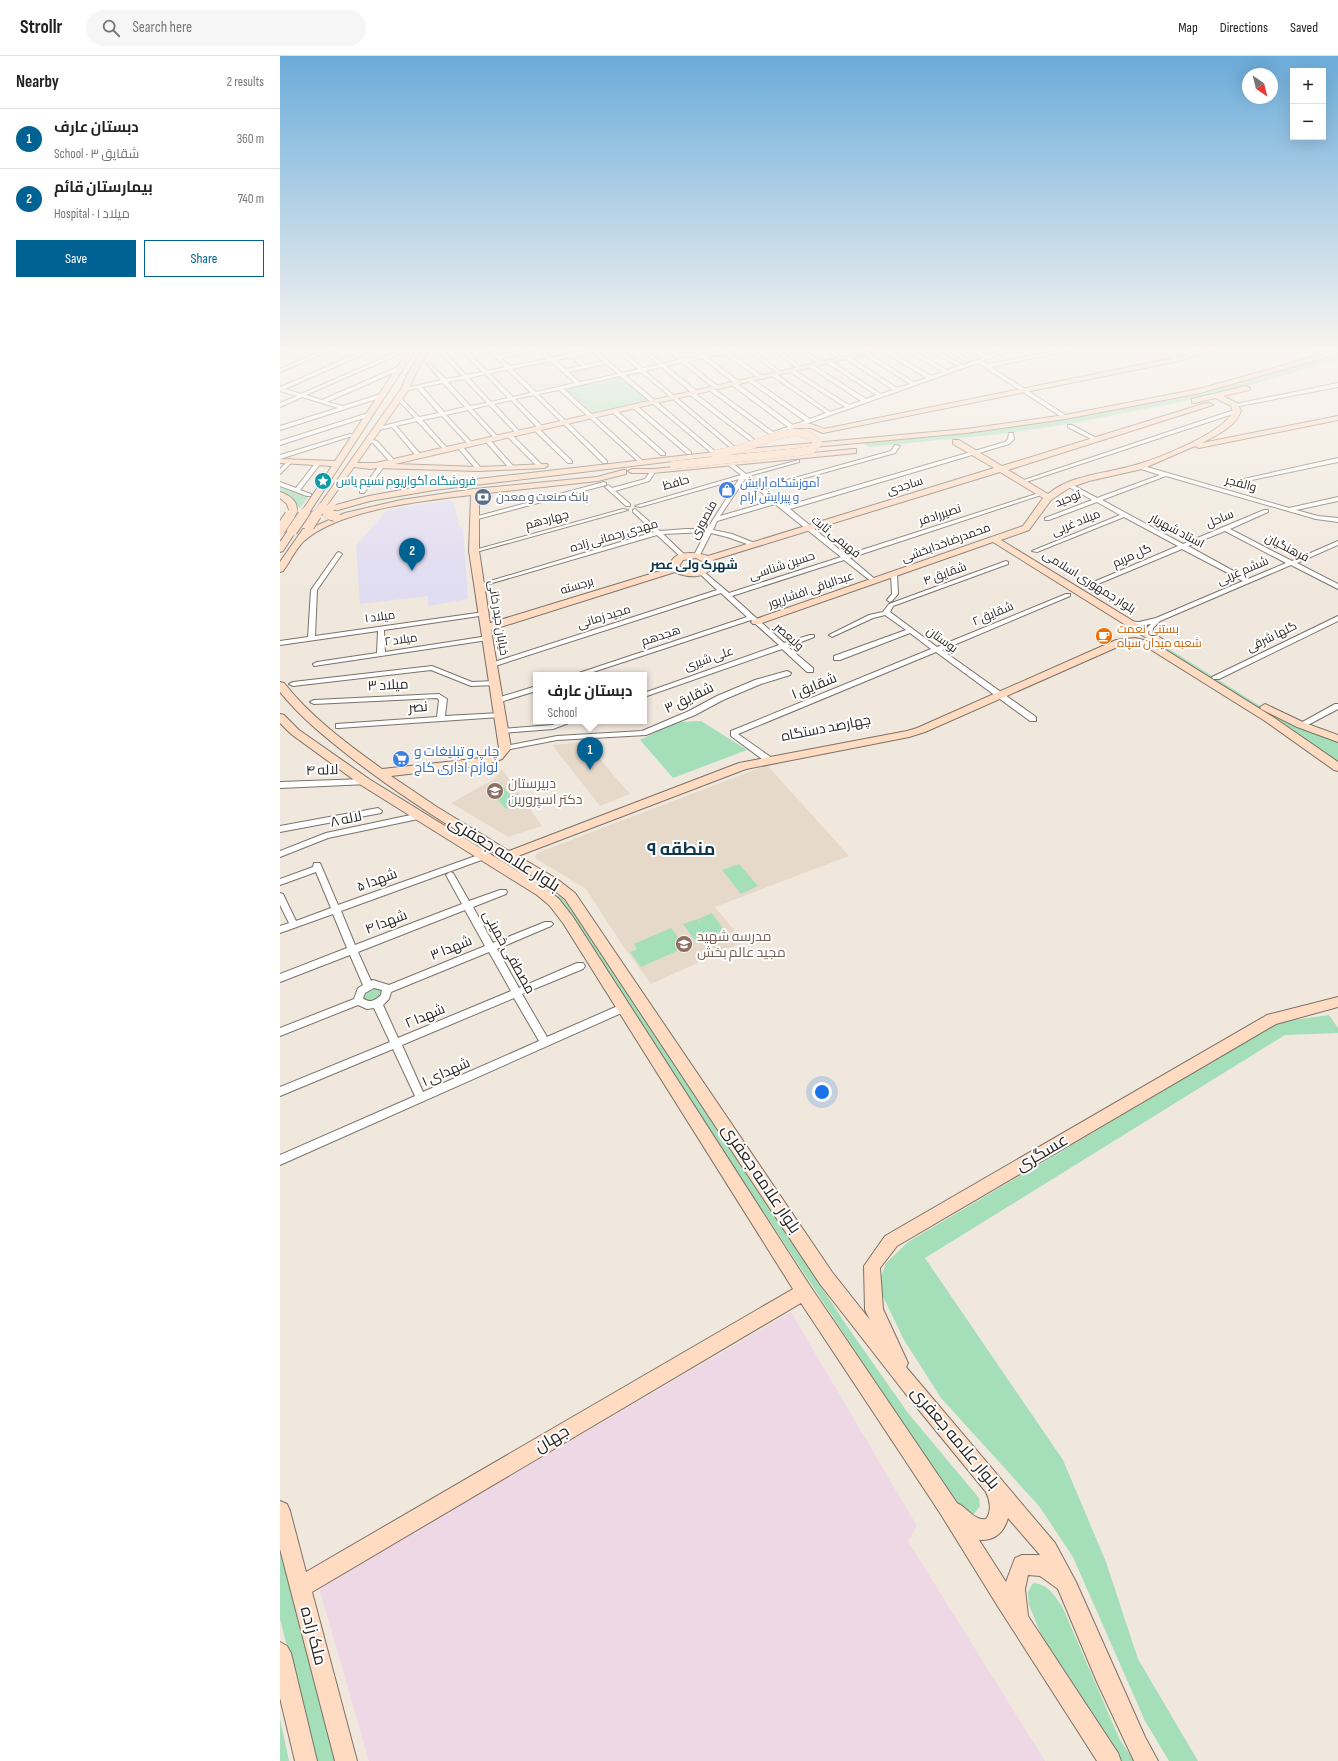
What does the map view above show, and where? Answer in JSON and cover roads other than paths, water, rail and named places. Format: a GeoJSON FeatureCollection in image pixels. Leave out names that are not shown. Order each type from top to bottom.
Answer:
{"type":"FeatureCollection","features":[{"type":"Feature","properties":{"kind":"main road"},"geometry":{"type":"LineString","coordinates":[[280,549],[360,429]]}},
{"type":"Feature","properties":{"kind":"main road"},"geometry":{"type":"LineString","coordinates":[[280,570],[322,507],[339,495],[352,466],[378,429]]}},
{"type":"Feature","properties":{"kind":"main road"},"geometry":{"type":"LineString","coordinates":[[371,467],[538,429]]}},
{"type":"Feature","properties":{"kind":"main road"},"geometry":{"type":"LineString","coordinates":[[817,429],[822,430],[829,429]]}},
{"type":"Feature","properties":{"kind":"main road"},"geometry":{"type":"LineString","coordinates":[[577,468],[425,485],[354,498],[332,506],[327,511],[327,514],[335,516],[347,515],[409,502],[475,492],[601,481],[642,463],[715,454],[982,429]]}},
{"type":"Feature","properties":{"kind":"main road","name":"ساجدی"},"geometry":{"type":"LineString","coordinates":[[708,560],[1131,429]]}},
{"type":"Feature","properties":{"kind":"main road"},"geometry":{"type":"LineString","coordinates":[[956,442],[1045,496],[1069,485],[1140,467],[1182,449],[1221,429]]}},
{"type":"Feature","properties":{"kind":"main road"},"geometry":{"type":"LineString","coordinates":[[1182,449],[1285,429]]}},
{"type":"Feature","properties":{"kind":"main road"},"geometry":{"type":"LineString","coordinates":[[802,446],[821,440],[823,438],[822,430]]}},
{"type":"Feature","properties":{"kind":"main road"},"geometry":{"type":"LineString","coordinates":[[280,524],[346,504],[391,494],[441,486],[624,470],[798,452],[811,450],[818,443],[811,436],[793,433],[777,436],[745,447],[715,454]]}},
{"type":"Feature","properties":{"kind":"main road"},"geometry":{"type":"LineString","coordinates":[[352,466],[479,469],[540,466],[653,471],[980,438]]}},
{"type":"Feature","properties":{"kind":"main road"},"geometry":{"type":"LineString","coordinates":[[860,441],[856,445],[866,449]]}},
{"type":"Feature","properties":{"kind":"main road"},"geometry":{"type":"LineString","coordinates":[[280,461],[336,464]]}},
{"type":"Feature","properties":{"kind":"main road"},"geometry":{"type":"LineString","coordinates":[[280,530],[352,508],[408,496],[624,470]]}},
{"type":"Feature","properties":{"kind":"main road","name":"خیابان حیدر خانی"},"geometry":{"type":"LineString","coordinates":[[475,492],[474,551],[505,748]]}},
{"type":"Feature","properties":{"kind":"main road"},"geometry":{"type":"LineString","coordinates":[[280,495],[291,501],[293,504],[293,511],[280,530]]}},
{"type":"Feature","properties":{"kind":"main road"},"geometry":{"type":"LineString","coordinates":[[339,495],[354,498]]}},
{"type":"Feature","properties":{"kind":"main road","name":"محمدرضاخدابخشی"},"geometry":{"type":"LineString","coordinates":[[874,581],[1026,528],[1045,496]]}},
{"type":"Feature","properties":{"kind":"main road"},"geometry":{"type":"LineString","coordinates":[[301,539],[323,524],[347,515]]}},
{"type":"Feature","properties":{"kind":"main road","name":"بلوار جمهوری اسلامی"},"geometry":{"type":"LineString","coordinates":[[994,539],[1128,627]]}},
{"type":"Feature","properties":{"kind":"main road","name":"بلوار جمهوری اسلامی"},"geometry":{"type":"LineString","coordinates":[[985,542],[1068,594],[1128,627]]}},
{"type":"Feature","properties":{"kind":"main road"},"geometry":{"type":"LineString","coordinates":[[697,555],[710,562],[709,568],[701,572],[690,574],[676,569],[674,564],[679,558],[697,555]]}},
{"type":"Feature","properties":{"kind":"main road","name":"برجسته"},"geometry":{"type":"LineString","coordinates":[[487,633],[676,569]]}},
{"type":"Feature","properties":{"kind":"main road","name":"عبدالباقی افشارپور"},"geometry":{"type":"LineString","coordinates":[[754,620],[874,581]]}},
{"type":"Feature","properties":{"kind":"main road","name":"چهارصد دستگاه"},"geometry":{"type":"LineString","coordinates":[[504,853],[740,763],[909,734],[921,730],[1118,634],[1128,627],[1148,638]]}},
{"type":"Feature","properties":{"kind":"main road"},"geometry":{"type":"LineString","coordinates":[[1148,638],[1278,715],[1338,739]]}},
{"type":"Feature","properties":{"kind":"main road"},"geometry":{"type":"LineString","coordinates":[[1148,638],[1149,644],[1269,719],[1338,767]]}},
{"type":"Feature","properties":{"kind":"main road","name":"چهارصد دستگاه"},"geometry":{"type":"LineString","coordinates":[[996,693],[1120,642],[1148,638]]}},
{"type":"Feature","properties":{"kind":"main road","name":"بلوار علامه جعفری"},"geometry":{"type":"LineString","coordinates":[[286,684],[294,703],[318,727],[434,811],[553,882],[570,896],[826,1278],[910,1386],[1048,1550],[1069,1589],[1137,1745],[1147,1761]]}},
{"type":"Feature","properties":{"kind":"main road"},"geometry":{"type":"LineString","coordinates":[[282,720],[292,724],[300,722],[304,719],[305,714]]}},
{"type":"Feature","properties":{"kind":"main road","name":"بلوار علامه جعفری"},"geometry":{"type":"LineString","coordinates":[[282,720],[299,735],[365,782],[537,889],[554,902],[568,920],[804,1292],[947,1506],[1110,1761]]}},
{"type":"Feature","properties":{"kind":"main road"},"geometry":{"type":"LineString","coordinates":[[299,735],[301,731],[306,728],[318,727]]}},
{"type":"Feature","properties":{"kind":"main road"},"geometry":{"type":"LineString","coordinates":[[380,773],[482,762],[497,758],[505,748]]}},
{"type":"Feature","properties":{"kind":"main road","name":"عسگری"},"geometry":{"type":"LineString","coordinates":[[910,1386],[874,1310],[872,1266],[891,1241],[1272,1019],[1338,1002]]}},
{"type":"Feature","properties":{"kind":"main road","name":"جهان"},"geometry":{"type":"LineString","coordinates":[[300,1587],[804,1292]]}},
{"type":"Feature","properties":{"kind":"main road"},"geometry":{"type":"LineString","coordinates":[[947,1506],[970,1526],[981,1530],[990,1529],[996,1524],[1000,1513],[998,1495],[990,1480]]}},
{"type":"Feature","properties":{"kind":"main road","name":"ملک زاده"},"geometry":{"type":"LineString","coordinates":[[280,1511],[346,1761]]}},
{"type":"Feature","properties":{"kind":"main road"},"geometry":{"type":"LineString","coordinates":[[1020,1622],[1014,1598],[1015,1580],[1022,1565],[1039,1564],[1052,1572],[1069,1589]]}},
{"type":"Feature","properties":{"kind":"main road"},"geometry":{"type":"LineString","coordinates":[[280,1653],[306,1761]]}},
{"type":"Feature","properties":{"kind":"street"},"geometry":{"type":"LineString","coordinates":[[280,443],[327,429]]}},
{"type":"Feature","properties":{"kind":"street"},"geometry":{"type":"LineString","coordinates":[[396,429],[419,456]]}},
{"type":"Feature","properties":{"kind":"street"},"geometry":{"type":"LineString","coordinates":[[427,429],[446,450]]}},
{"type":"Feature","properties":{"kind":"street"},"geometry":{"type":"LineString","coordinates":[[456,429],[470,444]]}},
{"type":"Feature","properties":{"kind":"street"},"geometry":{"type":"LineString","coordinates":[[488,429],[496,438]]}},
{"type":"Feature","properties":{"kind":"street"},"geometry":{"type":"LineString","coordinates":[[514,429],[518,433]]}},
{"type":"Feature","properties":{"kind":"street"},"geometry":{"type":"LineString","coordinates":[[538,429],[570,462]]}},
{"type":"Feature","properties":{"kind":"street"},"geometry":{"type":"LineString","coordinates":[[570,429],[606,462]]}},
{"type":"Feature","properties":{"kind":"street"},"geometry":{"type":"LineString","coordinates":[[605,429],[642,463]]}},
{"type":"Feature","properties":{"kind":"street"},"geometry":{"type":"LineString","coordinates":[[634,429],[663,454]]}},
{"type":"Feature","properties":{"kind":"street"},"geometry":{"type":"LineString","coordinates":[[660,429],[688,453]]}},
{"type":"Feature","properties":{"kind":"street"},"geometry":{"type":"LineString","coordinates":[[686,429],[715,454],[789,429]]}},
{"type":"Feature","properties":{"kind":"street"},"geometry":{"type":"LineString","coordinates":[[711,429],[733,448]]}},
{"type":"Feature","properties":{"kind":"street"},"geometry":{"type":"LineString","coordinates":[[738,429],[753,441]]}},
{"type":"Feature","properties":{"kind":"street"},"geometry":{"type":"LineString","coordinates":[[765,429],[772,434]]}},
{"type":"Feature","properties":{"kind":"street"},"geometry":{"type":"LineString","coordinates":[[1072,429],[1097,440]]}},
{"type":"Feature","properties":{"kind":"street"},"geometry":{"type":"LineString","coordinates":[[1021,482],[1176,429]]}},
{"type":"Feature","properties":{"kind":"street"},"geometry":{"type":"LineString","coordinates":[[784,509],[1010,441],[1010,434]]}},
{"type":"Feature","properties":{"kind":"street"},"geometry":{"type":"LineString","coordinates":[[280,457],[352,435]]}},
{"type":"Feature","properties":{"kind":"street"},"geometry":{"type":"LineString","coordinates":[[509,435],[540,466]]}},
{"type":"Feature","properties":{"kind":"street"},"geometry":{"type":"LineString","coordinates":[[487,440],[512,468]]}},
{"type":"Feature","properties":{"kind":"street"},"geometry":{"type":"LineString","coordinates":[[369,442],[375,442],[393,462]]}},
{"type":"Feature","properties":{"kind":"street"},"geometry":{"type":"LineString","coordinates":[[460,446],[479,469]]}},
{"type":"Feature","properties":{"kind":"street"},"geometry":{"type":"LineString","coordinates":[[760,489],[893,452],[897,446]]}},
{"type":"Feature","properties":{"kind":"street"},"geometry":{"type":"LineString","coordinates":[[1242,480],[1338,460]]}},
{"type":"Feature","properties":{"kind":"street"},"geometry":{"type":"LineString","coordinates":[[280,472],[290,461]]}},
{"type":"Feature","properties":{"kind":"street","name":"حافظ"},"geometry":{"type":"LineString","coordinates":[[637,508],[797,461]]}},
{"type":"Feature","properties":{"kind":"street"},"geometry":{"type":"LineString","coordinates":[[298,490],[318,463]]}},
{"type":"Feature","properties":{"kind":"street","name":"فهیمی ثابت"},"geometry":{"type":"LineString","coordinates":[[729,463],[808,529],[874,581]]}},
{"type":"Feature","properties":{"kind":"street"},"geometry":{"type":"LineString","coordinates":[[362,492],[381,467]]}},
{"type":"Feature","properties":{"kind":"street","name":"والفجر"},"geometry":{"type":"LineString","coordinates":[[1140,467],[1323,519],[1338,520]]}},
{"type":"Feature","properties":{"kind":"street"},"geometry":{"type":"LineString","coordinates":[[612,490],[647,480],[653,471]]}},
{"type":"Feature","properties":{"kind":"street","name":"توحید"},"geometry":{"type":"LineString","coordinates":[[1047,519],[1164,474]]}},
{"type":"Feature","properties":{"kind":"street","name":"منصوری"},"geometry":{"type":"LineString","coordinates":[[697,555],[715,520],[744,476]]}},
{"type":"Feature","properties":{"kind":"street"},"geometry":{"type":"LineString","coordinates":[[474,518],[601,481],[612,490],[626,507],[637,508],[659,534],[684,557]]}},
{"type":"Feature","properties":{"kind":"street"},"geometry":{"type":"LineString","coordinates":[[280,484],[309,495]]}},
{"type":"Feature","properties":{"kind":"street","name":"استاد شهریار"},"geometry":{"type":"LineString","coordinates":[[1069,485],[1247,581]]}},
{"type":"Feature","properties":{"kind":"street","name":"نصیررادفر"},"geometry":{"type":"LineString","coordinates":[[845,558],[1045,496]]}},
{"type":"Feature","properties":{"kind":"street"},"geometry":{"type":"LineString","coordinates":[[1290,509],[1338,499]]}},
{"type":"Feature","properties":{"kind":"street"},"geometry":{"type":"LineString","coordinates":[[715,520],[775,502]]}},
{"type":"Feature","properties":{"kind":"street","name":"چهاردهم"},"geometry":{"type":"LineString","coordinates":[[474,551],[626,507]]}},
{"type":"Feature","properties":{"kind":"street","name":"ساحل"},"geometry":{"type":"LineString","coordinates":[[1182,546],[1226,529],[1266,511]]}},
{"type":"Feature","properties":{"kind":"street","name":"میلاد غربی"},"geometry":{"type":"LineString","coordinates":[[1035,551],[1125,515]]}},
{"type":"Feature","properties":{"kind":"street","name":"فرهنگیان"},"geometry":{"type":"LineString","coordinates":[[1226,529],[1338,587]]}},
{"type":"Feature","properties":{"kind":"street","name":"مهدی رحمانی زاده"},"geometry":{"type":"LineString","coordinates":[[480,586],[659,534],[687,530],[710,530],[733,535],[755,545]]}},
{"type":"Feature","properties":{"kind":"street","name":"ششم غربی"},"geometry":{"type":"LineString","coordinates":[[1128,627],[1158,620],[1338,543]]}},
{"type":"Feature","properties":{"kind":"street","name":"گل مریم"},"geometry":{"type":"LineString","coordinates":[[1091,585],[1182,546]]}},
{"type":"Feature","properties":{"kind":"street"},"geometry":{"type":"LineString","coordinates":[[311,639],[314,590],[339,554]]}},
{"type":"Feature","properties":{"kind":"street","name":"حسین شناسی"},"geometry":{"type":"LineString","coordinates":[[724,594],[845,558]]}},
{"type":"Feature","properties":{"kind":"street","name":"شقایق ۴"},"geometry":{"type":"LineString","coordinates":[[890,603],[1006,563]]}},
{"type":"Feature","properties":{"kind":"street","name":"ولیعصر"},"geometry":{"type":"LineString","coordinates":[[701,572],[810,670]]}},
{"type":"Feature","properties":{"kind":"street"},"geometry":{"type":"LineString","coordinates":[[832,635],[871,616],[886,613],[895,594],[894,574]]}},
{"type":"Feature","properties":{"kind":"street","name":"مجید زمانی"},"geometry":{"type":"LineString","coordinates":[[492,664],[724,594]]}},
{"type":"Feature","properties":{"kind":"street","name":"شقایق ۲"},"geometry":{"type":"LineString","coordinates":[[936,650],[1068,594]]}},
{"type":"Feature","properties":{"kind":"street","name":"بوستان"},"geometry":{"type":"LineString","coordinates":[[886,613],[1033,719]]}},
{"type":"Feature","properties":{"kind":"street","name":"میلاد ۱"},"geometry":{"type":"LineString","coordinates":[[280,643],[484,614]]}},
{"type":"Feature","properties":{"kind":"street","name":"گلها شرقی"},"geometry":{"type":"LineString","coordinates":[[1216,677],[1338,618]]}},
{"type":"Feature","properties":{"kind":"street","name":"هجدهم"},"geometry":{"type":"LineString","coordinates":[[587,672],[754,620]]}},
{"type":"Feature","properties":{"kind":"street"},"geometry":{"type":"LineString","coordinates":[[1148,638],[1150,628],[1158,620]]}},
{"type":"Feature","properties":{"kind":"street"},"geometry":{"type":"LineString","coordinates":[[381,628],[382,654]]}},
{"type":"Feature","properties":{"kind":"street"},"geometry":{"type":"LineString","coordinates":[[837,658],[910,631]]}},
{"type":"Feature","properties":{"kind":"street","name":"میلاد ۲"},"geometry":{"type":"LineString","coordinates":[[318,664],[382,654],[487,633]]}},
{"type":"Feature","properties":{"kind":"street","name":"علی شیری"},"geometry":{"type":"LineString","coordinates":[[647,694],[812,636]]}},
{"type":"Feature","properties":{"kind":"street","name":"شقایق ۱"},"geometry":{"type":"LineString","coordinates":[[765,758],[735,736],[734,733],[936,650]]}},
{"type":"Feature","properties":{"kind":"street"},"geometry":{"type":"LineString","coordinates":[[286,684],[432,668],[471,684],[495,683]]}},
{"type":"Feature","properties":{"kind":"street","name":"شقایق ۳"},"geometry":{"type":"LineString","coordinates":[[505,748],[557,738],[644,733],[692,713],[720,698],[758,682],[787,673]]}},
{"type":"Feature","properties":{"kind":"street"},"geometry":{"type":"LineString","coordinates":[[498,701],[533,690]]}},
{"type":"Feature","properties":{"kind":"street","name":"میلاد ۳"},"geometry":{"type":"LineString","coordinates":[[314,702],[439,696],[443,699],[441,719]]}},
{"type":"Feature","properties":{"kind":"street"},"geometry":{"type":"LineString","coordinates":[[1301,725],[1338,706]]}},
{"type":"Feature","properties":{"kind":"street","name":"نصر"},"geometry":{"type":"LineString","coordinates":[[339,726],[500,715]]}},
{"type":"Feature","properties":{"kind":"street"},"geometry":{"type":"LineString","coordinates":[[502,731],[553,727],[562,724]]}},
{"type":"Feature","properties":{"kind":"street","name":"لاله ۴"},"geometry":{"type":"LineString","coordinates":[[280,785],[365,782]]}},
{"type":"Feature","properties":{"kind":"street"},"geometry":{"type":"LineString","coordinates":[[280,829],[378,811]]}},
{"type":"Feature","properties":{"kind":"street","name":"لاله ۸"},"geometry":{"type":"LineString","coordinates":[[280,854],[297,849],[326,836],[420,816]]}},
{"type":"Feature","properties":{"kind":"street","name":"شهدا ۵"},"geometry":{"type":"LineString","coordinates":[[280,930],[484,856]]}},
{"type":"Feature","properties":{"kind":"street"},"geometry":{"type":"LineString","coordinates":[[280,882],[318,867],[368,986]]}},
{"type":"Feature","properties":{"kind":"street","name":"مصطفی خمینی"},"geometry":{"type":"LineString","coordinates":[[450,875],[545,1043]]}},
{"type":"Feature","properties":{"kind":"street","name":"شهدا ۴"},"geometry":{"type":"LineString","coordinates":[[280,978],[503,892]]}},
{"type":"Feature","properties":{"kind":"street"},"geometry":{"type":"LineString","coordinates":[[280,896],[294,925]]}},
{"type":"Feature","properties":{"kind":"street","name":"شهدا ۳"},"geometry":{"type":"LineString","coordinates":[[387,990],[548,924]]}},
{"type":"Feature","properties":{"kind":"street","name":"شهدا ۲"},"geometry":{"type":"LineString","coordinates":[[280,1092],[580,966]]}},
{"type":"Feature","properties":{"kind":"street"},"geometry":{"type":"LineString","coordinates":[[382,985],[387,990],[386,996],[378,1003],[366,1005],[360,1001],[359,995],[368,986],[382,985]]}},
{"type":"Feature","properties":{"kind":"street"},"geometry":{"type":"LineString","coordinates":[[280,1032],[360,1001]]}},
{"type":"Feature","properties":{"kind":"street"},"geometry":{"type":"LineString","coordinates":[[378,1003],[421,1098]]}},
{"type":"Feature","properties":{"kind":"street","name":"شهدای ۱"},"geometry":{"type":"LineString","coordinates":[[280,1160],[623,1008]]}},
{"type":"Feature","properties":{"kind":"place","name":"فروشگاه آکواریوم نسیم یاس"},"geometry":{"type":"Point","coordinates":[323,481]}},
{"type":"Feature","properties":{"kind":"place","name":"آموزشگاه آرایش و پیرایش آرام"},"geometry":{"type":"Point","coordinates":[727,490]}},
{"type":"Feature","properties":{"kind":"place","name":"بانک صنعت و معدن"},"geometry":{"type":"Point","coordinates":[483,497]}},
{"type":"Feature","properties":{"kind":"place","name":"بیمارستان قائم"},"geometry":{"type":"Point","coordinates":[412,571]}},
{"type":"Feature","properties":{"kind":"place","name":"بستنی نعمت شعبه میدان سپاه"},"geometry":{"type":"Point","coordinates":[1104,636]}},
{"type":"Feature","properties":{"kind":"place","name":"چاپ و تبلیغات و لوازم اداری کاج"},"geometry":{"type":"Point","coordinates":[401,759]}},
{"type":"Feature","properties":{"kind":"place","name":"دبستان عارف"},"geometry":{"type":"Point","coordinates":[590,770]}},
{"type":"Feature","properties":{"kind":"place","name":"دبیرستان دکتر اسپرورین"},"geometry":{"type":"Point","coordinates":[495,791]}},
{"type":"Feature","properties":{"kind":"place","name":"مدرسه شهید مجید عالم بخش"},"geometry":{"type":"Point","coordinates":[684,944]}},
{"type":"Feature","properties":{"kind":"district","name":"شهرک ولی عصر"},"geometry":{"type":"Point","coordinates":[694,565]}},
{"type":"Feature","properties":{"kind":"district","name":"منطقه ۹"},"geometry":{"type":"Point","coordinates":[681,849]}}]}
